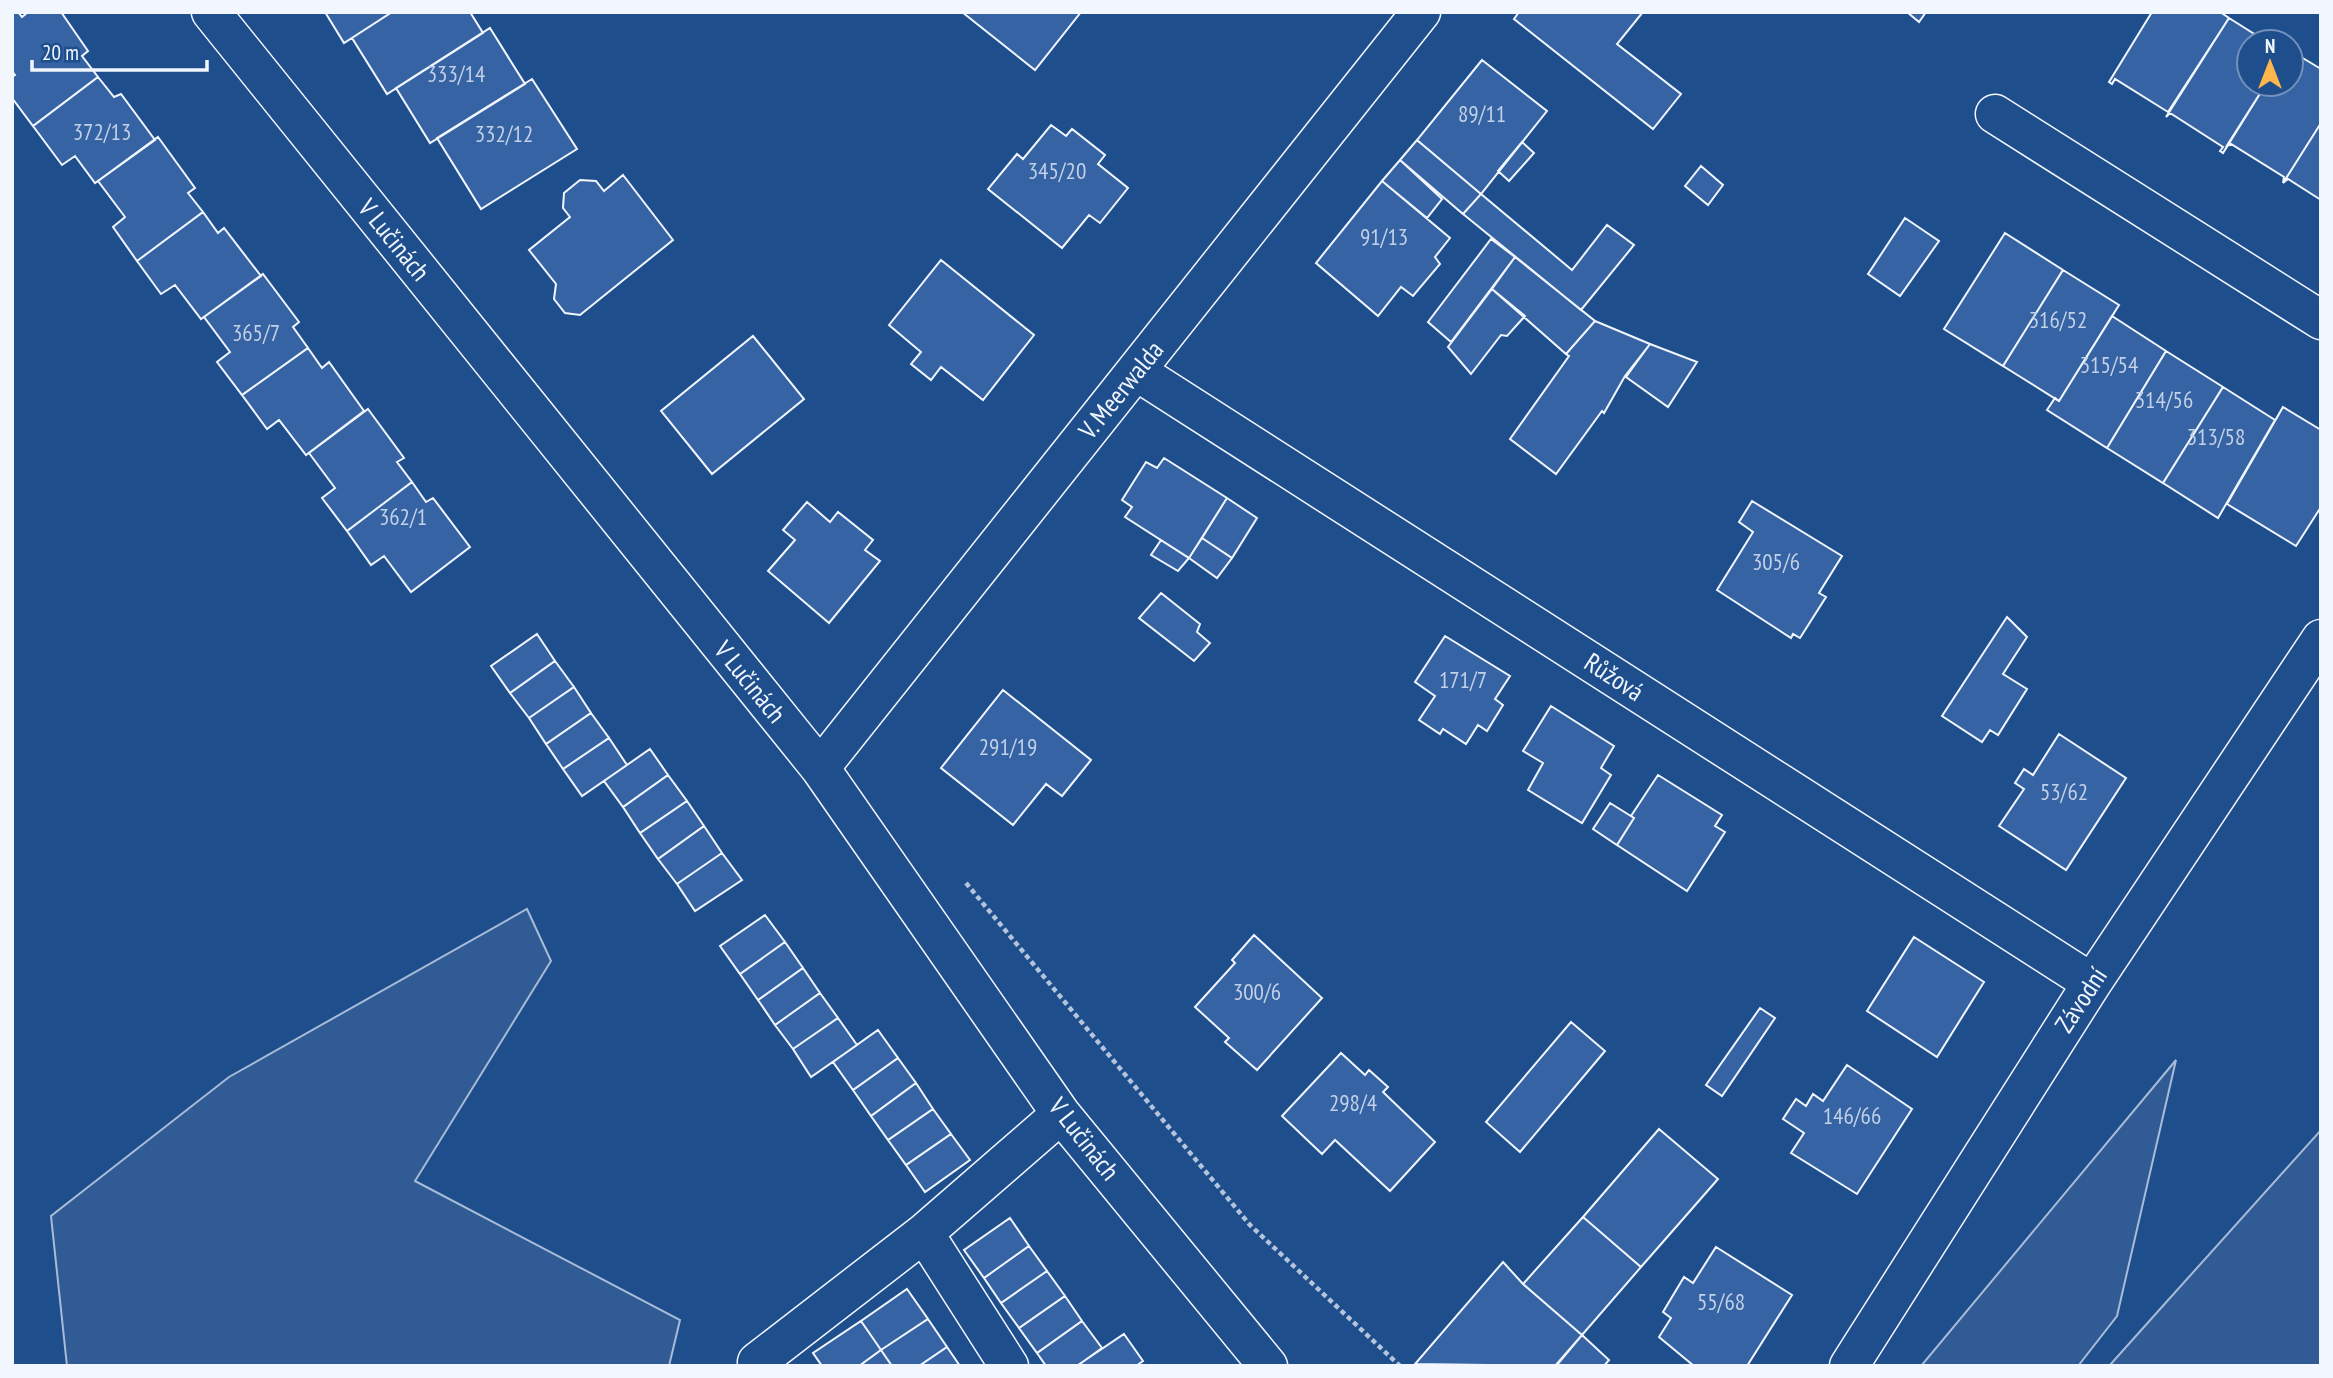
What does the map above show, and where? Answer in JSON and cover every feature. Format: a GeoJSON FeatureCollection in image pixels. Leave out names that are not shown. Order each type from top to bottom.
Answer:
{"type":"FeatureCollection","features":[{"type":"Feature","properties":{"kind":"street","name":"V Lučinách"},"geometry":{"type":"LineString","coordinates":[[211,12],[820,768],[1061,1114],[1268,1366]]}},
{"type":"Feature","properties":{"kind":"street","name":"V. Meerwalda"},"geometry":{"type":"LineString","coordinates":[[820,768],[1421,12]]}},
{"type":"Feature","properties":{"kind":"street"},"geometry":{"type":"LineString","coordinates":[[1995,114],[2321,320]]}},
{"type":"Feature","properties":{"kind":"street","name":"Růžová"},"geometry":{"type":"LineString","coordinates":[[1136,371],[2092,983]]}},
{"type":"Feature","properties":{"kind":"street","name":"Závodní"},"geometry":{"type":"LineString","coordinates":[[1849,1366],[2092,983],[2321,639]]}},
{"type":"Feature","properties":{"kind":"street"},"geometry":{"type":"LineString","coordinates":[[760,1366],[757,1362],[925,1233],[1061,1114]]}},
{"type":"Feature","properties":{"kind":"street"},"geometry":{"type":"LineString","coordinates":[[925,1233],[1009,1366]]}},
{"type":"Feature","properties":{"kind":"path"},"geometry":{"type":"LineString","coordinates":[[961,878],[1250,1225],[1400,1366]]}},
{"type":"Feature","properties":{"kind":"shaded area"},"geometry":{"type":"Polygon","coordinates":[[[527,909],[551,961],[415,1181],[680,1320],[669,1366],[67,1366],[51,1216],[229,1077],[527,909]]]}},
{"type":"Feature","properties":{"kind":"shaded area"},"geometry":{"type":"Polygon","coordinates":[[[2176,1060],[2117,1316],[2078,1366],[1921,1366],[2176,1060]]]}},
{"type":"Feature","properties":{"kind":"shaded area"},"geometry":{"type":"Polygon","coordinates":[[[2321,1130],[2321,1366],[2109,1366],[2161,1308],[2321,1130]]]}},
{"type":"Feature","properties":{"kind":"building"},"geometry":{"type":"Polygon","coordinates":[[[12,12],[18,12],[22,17],[28,12],[61,12],[88,51],[82,56],[98,77],[33,126],[12,98],[12,77],[15,75],[12,71],[12,12]]]}},
{"type":"Feature","properties":{"kind":"building"},"geometry":{"type":"Polygon","coordinates":[[[325,12],[392,12],[344,43],[325,12]]]}},
{"type":"Feature","properties":{"kind":"building"},"geometry":{"type":"Polygon","coordinates":[[[392,12],[470,12],[483,33],[387,94],[352,38],[392,12]]]}},
{"type":"Feature","properties":{"kind":"building"},"geometry":{"type":"Polygon","coordinates":[[[962,12],[1081,12],[1035,70],[962,12]]]}},
{"type":"Feature","properties":{"kind":"building"},"geometry":{"type":"Polygon","coordinates":[[[1519,12],[1643,12],[1617,44],[1681,94],[1653,129],[1514,19],[1519,12]]]}},
{"type":"Feature","properties":{"kind":"building"},"geometry":{"type":"Polygon","coordinates":[[[1907,12],[1926,12],[1919,22],[1907,12]]]}},
{"type":"Feature","properties":{"kind":"building"},"geometry":{"type":"Polygon","coordinates":[[[2152,12],[2220,12],[2229,18],[2168,112],[2115,79],[2112,84],[2109,82],[2152,12]]]}},
{"type":"Feature","properties":{"kind":"building"},"geometry":{"type":"Polygon","coordinates":[[[2229,18],[2245,28],[2235,28],[2235,98],[2257,98],[2223,153],[2220,151],[2223,147],[2170,113],[2166,117],[2229,18]]]}},
{"type":"Feature","properties":{"kind":"building"},"geometry":{"type":"Polygon","coordinates":[[[490,28],[525,84],[430,143],[396,88],[490,28]]]}},
{"type":"Feature","properties":{"kind":"building"},"geometry":{"type":"Polygon","coordinates":[[[2305,59],[2321,69],[2321,123],[2283,183],[2284,177],[2231,144],[2226,147],[2257,98],[2305,98],[2305,59]]]}},
{"type":"Feature","properties":{"kind":"building"},"geometry":{"type":"Polygon","coordinates":[[[1482,60],[1547,111],[1481,194],[1417,140],[1482,60]]]}},
{"type":"Feature","properties":{"kind":"building"},"geometry":{"type":"Polygon","coordinates":[[[98,77],[114,97],[121,94],[155,140],[95,183],[75,156],[62,165],[33,126],[98,77]]]}},
{"type":"Feature","properties":{"kind":"building"},"geometry":{"type":"Polygon","coordinates":[[[532,79],[577,149],[481,209],[437,138],[532,79]]]}},
{"type":"Feature","properties":{"kind":"building"},"geometry":{"type":"Polygon","coordinates":[[[2321,123],[2321,200],[2288,179],[2283,183],[2321,123]]]}},
{"type":"Feature","properties":{"kind":"building"},"geometry":{"type":"Polygon","coordinates":[[[1051,125],[1066,136],[1072,129],[1105,155],[1098,164],[1128,188],[1100,223],[1089,215],[1062,248],[988,189],[1017,154],[1023,159],[1051,125]]]}},
{"type":"Feature","properties":{"kind":"building"},"geometry":{"type":"Polygon","coordinates":[[[158,137],[195,188],[188,193],[203,212],[137,261],[113,227],[125,217],[98,181],[158,137]]]}},
{"type":"Feature","properties":{"kind":"building"},"geometry":{"type":"Polygon","coordinates":[[[1417,140],[1481,194],[1463,214],[1400,160],[1417,140]]]}},
{"type":"Feature","properties":{"kind":"building"},"geometry":{"type":"Polygon","coordinates":[[[1522,142],[1534,153],[1509,181],[1498,171],[1522,142]]]}},
{"type":"Feature","properties":{"kind":"building"},"geometry":{"type":"Polygon","coordinates":[[[1400,160],[1442,199],[1427,218],[1382,181],[1400,160]]]}},
{"type":"Feature","properties":{"kind":"building"},"geometry":{"type":"Polygon","coordinates":[[[1701,166],[1723,185],[1708,205],[1685,186],[1701,166]]]}},
{"type":"Feature","properties":{"kind":"building"},"geometry":{"type":"Polygon","coordinates":[[[623,175],[673,240],[580,315],[565,313],[554,299],[556,284],[529,250],[570,217],[563,208],[564,193],[580,180],[596,181],[604,191],[623,175]]]}},
{"type":"Feature","properties":{"kind":"building"},"geometry":{"type":"Polygon","coordinates":[[[1382,181],[1450,238],[1435,257],[1440,264],[1413,296],[1401,287],[1378,316],[1316,263],[1382,181]]]}},
{"type":"Feature","properties":{"kind":"building"},"geometry":{"type":"Polygon","coordinates":[[[1481,194],[1572,270],[1607,225],[1634,245],[1581,310],[1463,214],[1481,194]]]}},
{"type":"Feature","properties":{"kind":"building"},"geometry":{"type":"Polygon","coordinates":[[[203,212],[218,233],[224,228],[261,276],[201,319],[175,285],[161,294],[137,261],[203,212]]]}},
{"type":"Feature","properties":{"kind":"building"},"geometry":{"type":"Polygon","coordinates":[[[1905,218],[1939,241],[1900,296],[1868,274],[1905,218]]]}},
{"type":"Feature","properties":{"kind":"building"},"geometry":{"type":"Polygon","coordinates":[[[2005,233],[2063,270],[2003,366],[1944,329],[2005,233]]]}},
{"type":"Feature","properties":{"kind":"building"},"geometry":{"type":"Polygon","coordinates":[[[1491,239],[1515,257],[1451,342],[1428,322],[1491,239]]]}},
{"type":"Feature","properties":{"kind":"building"},"geometry":{"type":"Polygon","coordinates":[[[1515,257],[1595,321],[1566,354],[1492,289],[1515,257]]]}},
{"type":"Feature","properties":{"kind":"building"},"geometry":{"type":"Polygon","coordinates":[[[941,260],[1034,335],[983,400],[941,367],[931,380],[911,364],[921,352],[889,325],[941,260]]]}},
{"type":"Feature","properties":{"kind":"building"},"geometry":{"type":"Polygon","coordinates":[[[2063,270],[2119,305],[2059,401],[2003,366],[2063,270]]]}},
{"type":"Feature","properties":{"kind":"building"},"geometry":{"type":"Polygon","coordinates":[[[263,274],[299,322],[293,327],[308,348],[242,395],[217,362],[230,352],[204,317],[263,274]]]}},
{"type":"Feature","properties":{"kind":"building"},"geometry":{"type":"Polygon","coordinates":[[[1492,289],[1525,316],[1507,336],[1501,335],[1471,374],[1448,347],[1492,289]]]}},
{"type":"Feature","properties":{"kind":"building"},"geometry":{"type":"Polygon","coordinates":[[[2112,316],[2166,351],[2107,448],[2047,410],[2055,398],[2059,401],[2112,316]]]}},
{"type":"Feature","properties":{"kind":"building"},"geometry":{"type":"Polygon","coordinates":[[[1595,321],[1650,344],[1625,376],[1604,413],[1602,411],[1556,474],[1510,439],[1569,356],[1566,354],[1595,321]]]}},
{"type":"Feature","properties":{"kind":"building"},"geometry":{"type":"Polygon","coordinates":[[[753,336],[804,399],[712,474],[661,411],[753,336]]]}},
{"type":"Feature","properties":{"kind":"building"},"geometry":{"type":"Polygon","coordinates":[[[1650,344],[1697,362],[1668,407],[1626,377],[1650,344]]]}},
{"type":"Feature","properties":{"kind":"building"},"geometry":{"type":"Polygon","coordinates":[[[308,348],[322,368],[329,362],[364,411],[306,455],[279,420],[267,429],[242,395],[308,348]]]}},
{"type":"Feature","properties":{"kind":"building"},"geometry":{"type":"Polygon","coordinates":[[[2166,351],[2223,387],[2163,483],[2107,448],[2166,351]]]}},
{"type":"Feature","properties":{"kind":"building"},"geometry":{"type":"Polygon","coordinates":[[[2223,387],[2275,420],[2218,518],[2163,483],[2223,387]]]}},
{"type":"Feature","properties":{"kind":"building"},"geometry":{"type":"Polygon","coordinates":[[[2283,407],[2321,430],[2321,507],[2296,546],[2227,504],[2283,407]]]}},
{"type":"Feature","properties":{"kind":"building"},"geometry":{"type":"Polygon","coordinates":[[[368,409],[404,458],[397,462],[412,482],[347,531],[322,498],[335,488],[309,453],[368,409]]]}},
{"type":"Feature","properties":{"kind":"building"},"geometry":{"type":"Polygon","coordinates":[[[1164,458],[1227,498],[1189,558],[1125,517],[1132,507],[1122,500],[1146,462],[1157,468],[1164,458]]]}},
{"type":"Feature","properties":{"kind":"building"},"geometry":{"type":"Polygon","coordinates":[[[412,482],[426,502],[433,498],[470,547],[411,592],[384,556],[371,565],[347,531],[412,482]]]}},
{"type":"Feature","properties":{"kind":"building"},"geometry":{"type":"Polygon","coordinates":[[[1227,498],[1257,518],[1232,558],[1202,538],[1227,498]]]}},
{"type":"Feature","properties":{"kind":"building"},"geometry":{"type":"Polygon","coordinates":[[[1752,501],[1842,556],[1819,593],[1826,597],[1800,638],[1793,634],[1791,638],[1717,590],[1753,532],[1739,522],[1752,501]]]}},
{"type":"Feature","properties":{"kind":"building"},"geometry":{"type":"Polygon","coordinates":[[[807,502],[830,522],[838,512],[873,540],[865,550],[880,561],[829,623],[768,571],[795,540],[783,530],[807,502]]]}},
{"type":"Feature","properties":{"kind":"building"},"geometry":{"type":"Polygon","coordinates":[[[1202,538],[1232,558],[1217,578],[1189,558],[1202,538]]]}},
{"type":"Feature","properties":{"kind":"building"},"geometry":{"type":"Polygon","coordinates":[[[1161,540],[1189,558],[1178,571],[1151,555],[1161,540]]]}},
{"type":"Feature","properties":{"kind":"building"},"geometry":{"type":"Polygon","coordinates":[[[1161,593],[1200,624],[1197,632],[1210,643],[1194,661],[1139,618],[1161,593]]]}},
{"type":"Feature","properties":{"kind":"building"},"geometry":{"type":"Polygon","coordinates":[[[2007,617],[2027,637],[2003,674],[2027,689],[1998,735],[1990,730],[1982,742],[1942,716],[2007,617]]]}},
{"type":"Feature","properties":{"kind":"building"},"geometry":{"type":"Polygon","coordinates":[[[537,634],[555,661],[510,693],[491,666],[537,634]]]}},
{"type":"Feature","properties":{"kind":"building"},"geometry":{"type":"Polygon","coordinates":[[[1445,636],[1510,676],[1495,699],[1503,705],[1487,731],[1478,725],[1466,744],[1443,729],[1440,734],[1419,720],[1435,696],[1415,682],[1445,636]]]}},
{"type":"Feature","properties":{"kind":"building"},"geometry":{"type":"Polygon","coordinates":[[[555,661],[574,687],[529,718],[510,693],[555,661]]]}},
{"type":"Feature","properties":{"kind":"building"},"geometry":{"type":"Polygon","coordinates":[[[574,687],[591,713],[546,744],[529,718],[574,687]]]}},
{"type":"Feature","properties":{"kind":"building"},"geometry":{"type":"Polygon","coordinates":[[[1003,690],[1091,760],[1062,796],[1046,784],[1013,825],[941,768],[1003,690]]]}},
{"type":"Feature","properties":{"kind":"building"},"geometry":{"type":"Polygon","coordinates":[[[1551,706],[1614,746],[1601,768],[1611,775],[1582,823],[1528,790],[1543,763],[1523,751],[1551,706]]]}},
{"type":"Feature","properties":{"kind":"building"},"geometry":{"type":"Polygon","coordinates":[[[591,713],[609,738],[563,769],[546,744],[591,713]]]}},
{"type":"Feature","properties":{"kind":"building"},"geometry":{"type":"Polygon","coordinates":[[[2059,734],[2126,778],[2066,870],[1999,826],[2024,789],[2015,783],[2024,769],[2033,775],[2059,734]]]}},
{"type":"Feature","properties":{"kind":"building"},"geometry":{"type":"Polygon","coordinates":[[[609,738],[627,765],[582,796],[563,769],[609,738]]]}},
{"type":"Feature","properties":{"kind":"building"},"geometry":{"type":"Polygon","coordinates":[[[650,749],[668,775],[623,807],[604,781],[650,749]]]}},
{"type":"Feature","properties":{"kind":"building"},"geometry":{"type":"Polygon","coordinates":[[[668,775],[687,801],[640,833],[623,807],[668,775]]]}},
{"type":"Feature","properties":{"kind":"building"},"geometry":{"type":"Polygon","coordinates":[[[1658,775],[1722,815],[1715,826],[1725,832],[1687,891],[1617,845],[1634,818],[1631,816],[1658,775]]]}},
{"type":"Feature","properties":{"kind":"building"},"geometry":{"type":"Polygon","coordinates":[[[687,801],[704,826],[658,859],[640,833],[687,801]]]}},
{"type":"Feature","properties":{"kind":"building"},"geometry":{"type":"Polygon","coordinates":[[[1610,803],[1634,818],[1617,845],[1593,829],[1610,803]]]}},
{"type":"Feature","properties":{"kind":"building"},"geometry":{"type":"Polygon","coordinates":[[[704,826],[722,853],[677,884],[658,859],[704,826]]]}},
{"type":"Feature","properties":{"kind":"building"},"geometry":{"type":"Polygon","coordinates":[[[722,853],[742,880],[695,911],[677,884],[722,853]]]}},
{"type":"Feature","properties":{"kind":"building"},"geometry":{"type":"Polygon","coordinates":[[[765,915],[785,942],[740,974],[720,946],[765,915]]]}},
{"type":"Feature","properties":{"kind":"building"},"geometry":{"type":"Polygon","coordinates":[[[1254,935],[1322,998],[1257,1070],[1225,1042],[1229,1038],[1195,1007],[1235,963],[1232,960],[1254,935]]]}},
{"type":"Feature","properties":{"kind":"building"},"geometry":{"type":"Polygon","coordinates":[[[1914,937],[1984,982],[1937,1057],[1867,1011],[1914,937]]]}},
{"type":"Feature","properties":{"kind":"building"},"geometry":{"type":"Polygon","coordinates":[[[785,942],[803,968],[758,1000],[740,974],[785,942]]]}},
{"type":"Feature","properties":{"kind":"building"},"geometry":{"type":"Polygon","coordinates":[[[803,968],[820,993],[775,1025],[758,1000],[803,968]]]}},
{"type":"Feature","properties":{"kind":"building"},"geometry":{"type":"Polygon","coordinates":[[[820,993],[838,1018],[793,1049],[775,1025],[820,993]]]}},
{"type":"Feature","properties":{"kind":"building"},"geometry":{"type":"Polygon","coordinates":[[[1760,1008],[1775,1018],[1722,1096],[1706,1085],[1760,1008]]]}},
{"type":"Feature","properties":{"kind":"building"},"geometry":{"type":"Polygon","coordinates":[[[838,1018],[857,1045],[811,1077],[793,1049],[838,1018]]]}},
{"type":"Feature","properties":{"kind":"building"},"geometry":{"type":"Polygon","coordinates":[[[1571,1022],[1605,1051],[1520,1152],[1486,1122],[1571,1022]]]}},
{"type":"Feature","properties":{"kind":"building"},"geometry":{"type":"Polygon","coordinates":[[[878,1030],[898,1058],[853,1090],[833,1062],[878,1030]]]}},
{"type":"Feature","properties":{"kind":"building"},"geometry":{"type":"Polygon","coordinates":[[[1341,1053],[1365,1075],[1369,1070],[1388,1087],[1383,1092],[1435,1142],[1390,1191],[1335,1140],[1322,1154],[1282,1116],[1341,1053]]]}},
{"type":"Feature","properties":{"kind":"building"},"geometry":{"type":"Polygon","coordinates":[[[898,1058],[916,1083],[871,1116],[853,1090],[898,1058]]]}},
{"type":"Feature","properties":{"kind":"building"},"geometry":{"type":"Polygon","coordinates":[[[1847,1065],[1912,1109],[1857,1194],[1791,1153],[1804,1133],[1783,1119],[1796,1099],[1806,1106],[1813,1094],[1823,1101],[1847,1065]]]}},
{"type":"Feature","properties":{"kind":"building"},"geometry":{"type":"Polygon","coordinates":[[[916,1083],[933,1109],[888,1140],[871,1116],[916,1083]]]}},
{"type":"Feature","properties":{"kind":"building"},"geometry":{"type":"Polygon","coordinates":[[[933,1109],[951,1134],[906,1165],[888,1140],[933,1109]]]}},
{"type":"Feature","properties":{"kind":"building"},"geometry":{"type":"Polygon","coordinates":[[[1659,1129],[1718,1179],[1641,1267],[1583,1217],[1659,1129]]]}},
{"type":"Feature","properties":{"kind":"building"},"geometry":{"type":"Polygon","coordinates":[[[951,1134],[970,1160],[925,1192],[906,1165],[951,1134]]]}},
{"type":"Feature","properties":{"kind":"building"},"geometry":{"type":"Polygon","coordinates":[[[1583,1217],[1641,1267],[1582,1335],[1523,1284],[1583,1217]]]}},
{"type":"Feature","properties":{"kind":"building"},"geometry":{"type":"Polygon","coordinates":[[[1010,1218],[1029,1246],[984,1278],[964,1250],[1010,1218]]]}},
{"type":"Feature","properties":{"kind":"building"},"geometry":{"type":"Polygon","coordinates":[[[1029,1246],[1047,1271],[1001,1303],[984,1278],[1029,1246]]]}},
{"type":"Feature","properties":{"kind":"building"},"geometry":{"type":"Polygon","coordinates":[[[1716,1247],[1792,1295],[1747,1366],[1694,1366],[1659,1337],[1671,1318],[1663,1312],[1684,1277],[1693,1283],[1716,1247]]]}},
{"type":"Feature","properties":{"kind":"building"},"geometry":{"type":"Polygon","coordinates":[[[1503,1262],[1523,1284],[1582,1335],[1555,1366],[1415,1364],[1503,1262]]]}},
{"type":"Feature","properties":{"kind":"building"},"geometry":{"type":"Polygon","coordinates":[[[1047,1271],[1065,1296],[1019,1328],[1001,1303],[1047,1271]]]}},
{"type":"Feature","properties":{"kind":"building"},"geometry":{"type":"Polygon","coordinates":[[[907,1289],[928,1319],[881,1350],[861,1321],[907,1289]]]}},
{"type":"Feature","properties":{"kind":"building"},"geometry":{"type":"Polygon","coordinates":[[[1065,1296],[1082,1321],[1037,1353],[1019,1328],[1065,1296]]]}},
{"type":"Feature","properties":{"kind":"building"},"geometry":{"type":"Polygon","coordinates":[[[928,1319],[947,1347],[919,1366],[892,1366],[881,1350],[928,1319]]]}},
{"type":"Feature","properties":{"kind":"building"},"geometry":{"type":"Polygon","coordinates":[[[861,1321],[881,1350],[859,1366],[822,1366],[813,1353],[861,1321]]]}},
{"type":"Feature","properties":{"kind":"building"},"geometry":{"type":"Polygon","coordinates":[[[1082,1321],[1102,1348],[1077,1366],[1046,1366],[1037,1353],[1082,1321]]]}},
{"type":"Feature","properties":{"kind":"building"},"geometry":{"type":"Polygon","coordinates":[[[1124,1334],[1143,1361],[1136,1366],[1078,1365],[1124,1334]]]}},
{"type":"Feature","properties":{"kind":"building"},"geometry":{"type":"Polygon","coordinates":[[[1582,1335],[1609,1360],[1604,1366],[1556,1366],[1582,1335]]]}},
{"type":"Feature","properties":{"kind":"building"},"geometry":{"type":"Polygon","coordinates":[[[947,1347],[960,1366],[919,1366],[947,1347]]]}},
{"type":"Feature","properties":{"kind":"building"},"geometry":{"type":"Polygon","coordinates":[[[881,1350],[892,1366],[859,1366],[881,1350]]]}}]}
